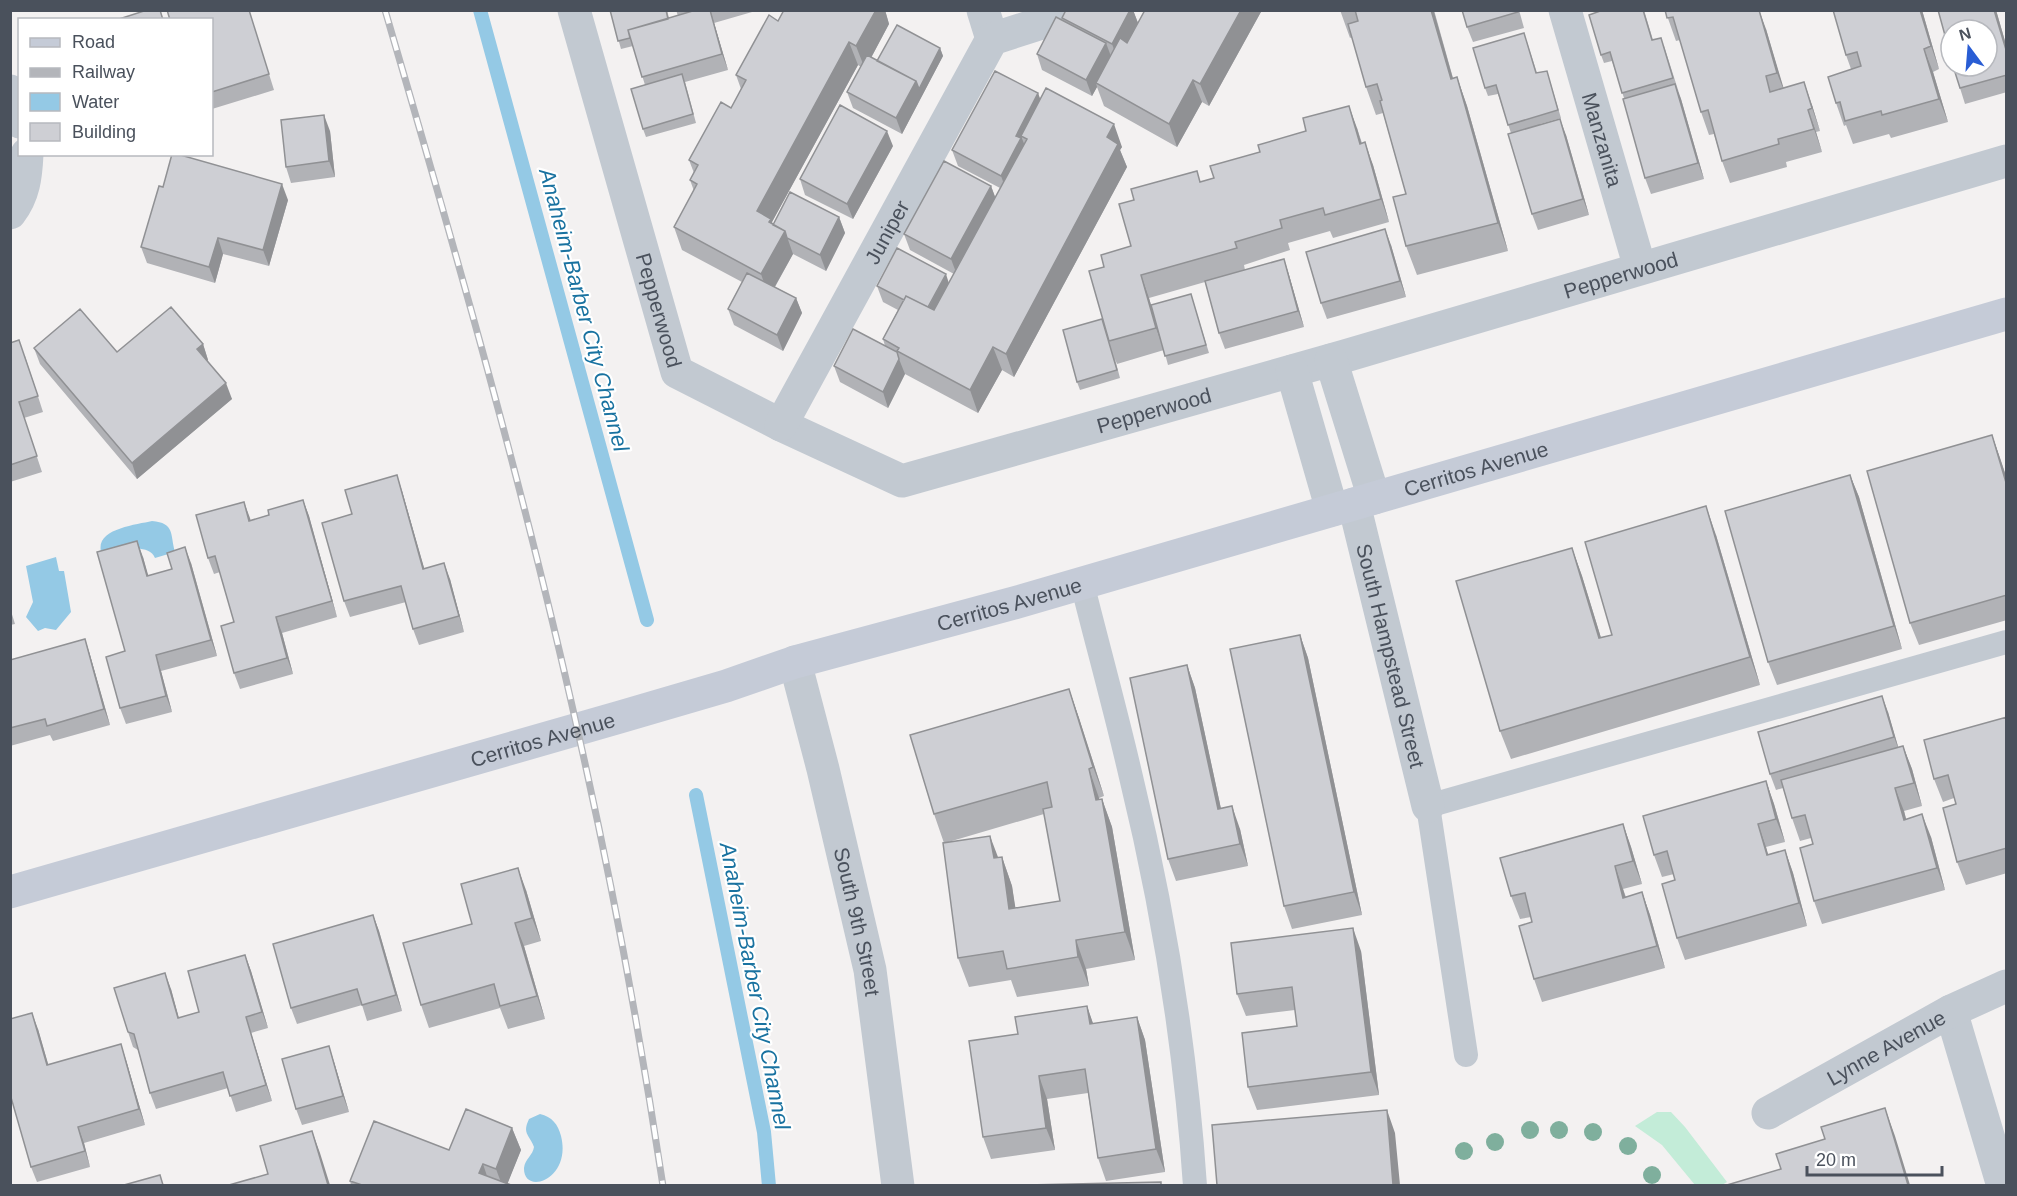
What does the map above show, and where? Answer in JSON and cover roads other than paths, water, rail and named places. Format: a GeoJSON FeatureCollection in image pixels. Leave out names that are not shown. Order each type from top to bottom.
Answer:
{"type":"FeatureCollection","features":[{"type":"Feature","properties":{"kind":"street","name":"Pepperwood"},"geometry":{"type":"LineString","coordinates":[[574,10],[677,372],[781,425],[903,481],[1331,360],[2007,160]]}},
{"type":"Feature","properties":{"kind":"street","name":"Juniper"},"geometry":{"type":"LineString","coordinates":[[781,425],[988,25],[1052,20],[1056,10]]}},
{"type":"Feature","properties":{"kind":"street","name":"Manzanita"},"geometry":{"type":"LineString","coordinates":[[1565,10],[1640,268]]}},
{"type":"Feature","properties":{"kind":"street"},"geometry":{"type":"LineString","coordinates":[[10,91],[18,116]]}},
{"type":"Feature","properties":{"kind":"street"},"geometry":{"type":"LineString","coordinates":[[11,212],[21,195],[26,174],[27,156]]}},
{"type":"Feature","properties":{"kind":"street","name":"Cerritos Avenue"},"geometry":{"type":"LineString","coordinates":[[10,892],[726,686],[795,662],[1082,583],[2007,314]]}},
{"type":"Feature","properties":{"kind":"street","name":"South Hampstead Street"},"geometry":{"type":"LineString","coordinates":[[1331,360],[1353,504],[1428,806]]}},
{"type":"Feature","properties":{"kind":"street","name":"South Hampstead Street"},"geometry":{"type":"LineString","coordinates":[[1292,371],[1353,504]]}},
{"type":"Feature","properties":{"kind":"street","name":"South 9th Street"},"geometry":{"type":"LineString","coordinates":[[795,662],[823,769],[870,970],[898,1185]]}},
{"type":"Feature","properties":{"kind":"street","name":"Lynne Avenue"},"geometry":{"type":"LineString","coordinates":[[1768,1113],[1951,1011],[2007,986]]}},
{"type":"Feature","properties":{"kind":"street"},"geometry":{"type":"LineString","coordinates":[[1951,1011],[2002,1185]]}},
{"type":"Feature","properties":{"kind":"lane"},"geometry":{"type":"LineString","coordinates":[[1082,583],[1132,778],[1162,925],[1174,1000],[1195,1185]]}},
{"type":"Feature","properties":{"kind":"lane"},"geometry":{"type":"LineString","coordinates":[[1466,1055],[1428,806],[2007,642]]}},
{"type":"Feature","properties":{"kind":"water"},"geometry":{"type":"Polygon","coordinates":[[[152,521],[168,527],[175,552],[155,558],[146,550],[139,549],[102,555],[103,539],[109,534],[152,521]]]}},
{"type":"Feature","properties":{"kind":"water"},"geometry":{"type":"Polygon","coordinates":[[[56,557],[59,571],[64,571],[71,612],[56,630],[45,628],[38,631],[26,617],[33,602],[26,566],[56,557]]]}},
{"type":"Feature","properties":{"kind":"water"},"geometry":{"type":"Polygon","coordinates":[[[540,1114],[551,1119],[558,1128],[563,1151],[560,1164],[554,1173],[538,1182],[531,1181],[526,1176],[524,1168],[534,1147],[527,1134],[527,1124],[529,1119],[540,1114]]]}},
{"type":"Feature","properties":{"kind":"waterway","name":"Anaheim-Barber City Channel"},"geometry":{"type":"LineString","coordinates":[[480,10],[647,620]]}},
{"type":"Feature","properties":{"kind":"waterway","name":"Anaheim-Barber City Channel"},"geometry":{"type":"LineString","coordinates":[[696,795],[764,1132],[769,1186]]}},
{"type":"Feature","properties":{"kind":"railway"},"geometry":{"type":"LineString","coordinates":[[385,10],[488,370],[557,641],[614,901],[663,1186]]}}]}
